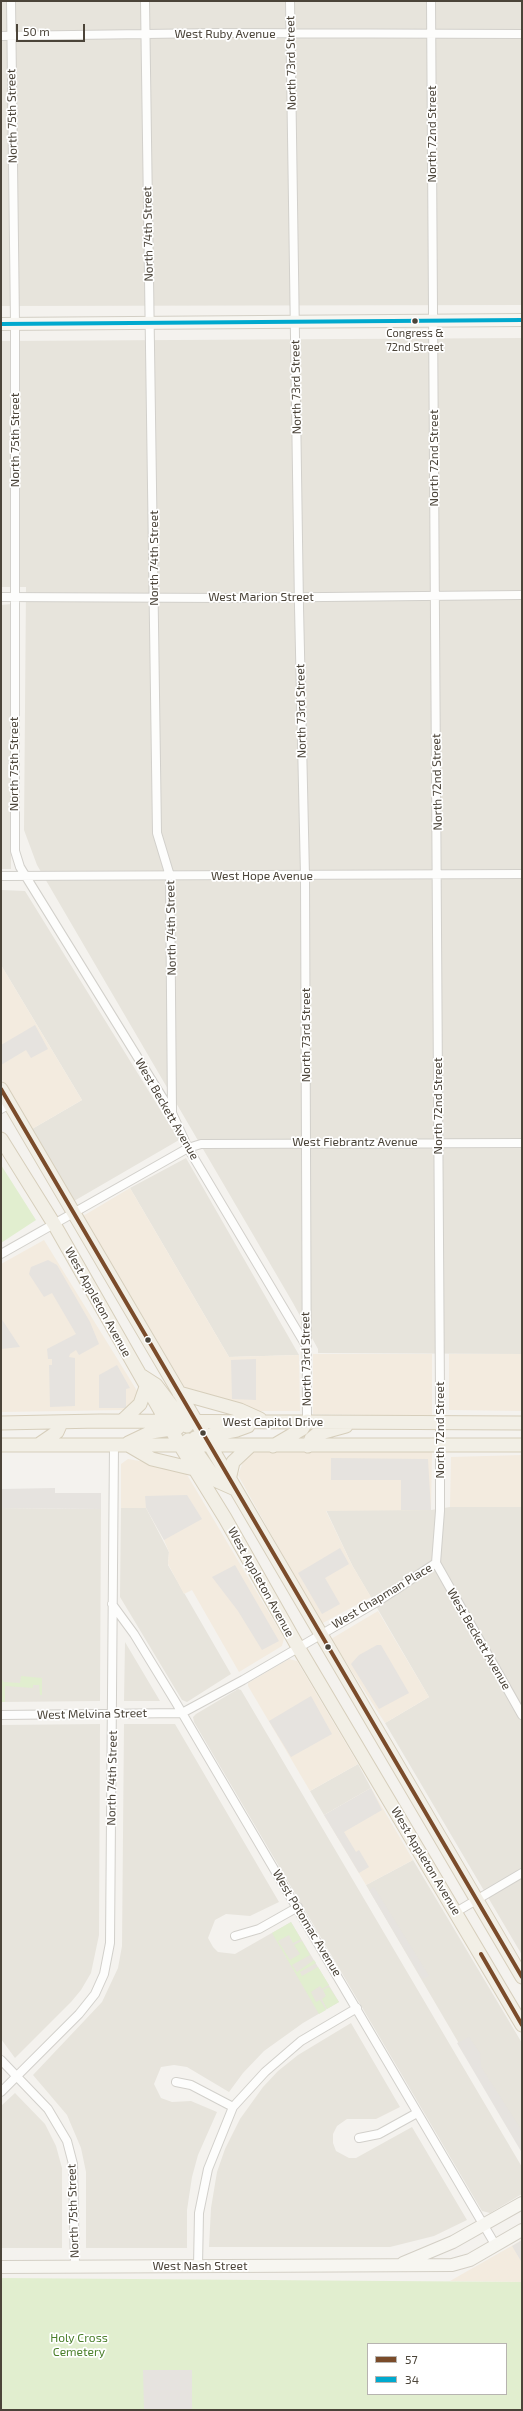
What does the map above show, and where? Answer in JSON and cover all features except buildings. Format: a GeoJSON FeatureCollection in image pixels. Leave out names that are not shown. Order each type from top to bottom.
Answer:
{"type":"FeatureCollection","features":[{"type":"Feature","properties":{"kind":"main road","name":"West Appleton Avenue"},"geometry":{"type":"LineString","coordinates":[[1,1089],[5,1106],[73,1212],[179,1393],[180,1425]]}},
{"type":"Feature","properties":{"kind":"main road","name":"West Appleton Avenue"},"geometry":{"type":"LineString","coordinates":[[1,1139],[54,1224],[146,1387],[232,1485],[522,1977]]}},
{"type":"Feature","properties":{"kind":"main road"},"geometry":{"type":"LineString","coordinates":[[139,1373],[156,1385],[180,1425],[195,1442],[261,1422]]}},
{"type":"Feature","properties":{"kind":"main road"},"geometry":{"type":"LineString","coordinates":[[122,1421],[140,1404],[146,1387]]}},
{"type":"Feature","properties":{"kind":"main road"},"geometry":{"type":"LineString","coordinates":[[179,1393],[240,1410],[261,1422]]}},
{"type":"Feature","properties":{"kind":"main road","name":"West Capitol Drive"},"geometry":{"type":"LineString","coordinates":[[1,1423],[122,1421],[180,1425],[261,1422],[522,1423]]}},
{"type":"Feature","properties":{"kind":"main road"},"geometry":{"type":"LineString","coordinates":[[272,1446],[296,1433],[307,1422]]}},
{"type":"Feature","properties":{"kind":"main road"},"geometry":{"type":"LineString","coordinates":[[308,1446],[311,1439],[317,1434],[357,1422]]}},
{"type":"Feature","properties":{"kind":"main road"},"geometry":{"type":"LineString","coordinates":[[38,1445],[57,1432],[61,1423]]}},
{"type":"Feature","properties":{"kind":"main road"},"geometry":{"type":"LineString","coordinates":[[120,1444],[151,1432],[180,1425]]}},
{"type":"Feature","properties":{"kind":"main road","name":"West Appleton Avenue"},"geometry":{"type":"LineString","coordinates":[[195,1442],[194,1469],[225,1518],[298,1647],[522,2025]]}},
{"type":"Feature","properties":{"kind":"main road","name":"West Capitol Drive"},"geometry":{"type":"LineString","coordinates":[[1,1445],[195,1442],[250,1446],[522,1446]]}},
{"type":"Feature","properties":{"kind":"main road"},"geometry":{"type":"LineString","coordinates":[[120,1444],[152,1459],[194,1469]]}},
{"type":"Feature","properties":{"kind":"main road"},"geometry":{"type":"LineString","coordinates":[[232,1485],[233,1462],[250,1446]]}},
{"type":"Feature","properties":{"kind":"street","name":"North 75th Street"},"geometry":{"type":"LineString","coordinates":[[11,1],[15,324],[14,836],[18,863],[27,876]]}},
{"type":"Feature","properties":{"kind":"street","name":"North 74th Street"},"geometry":{"type":"LineString","coordinates":[[145,1],[149,323],[153,486],[153,598],[158,833],[170,876],[172,1113]]}},
{"type":"Feature","properties":{"kind":"street","name":"North 73rd Street"},"geometry":{"type":"LineString","coordinates":[[290,1],[296,322],[298,597],[305,876],[307,1142],[305,1344],[307,1422]]}},
{"type":"Feature","properties":{"kind":"street","name":"North 72nd Street"},"geometry":{"type":"LineString","coordinates":[[431,1],[438,875],[440,1446],[436,1563]]}},
{"type":"Feature","properties":{"kind":"street","name":"West Ruby Avenue"},"geometry":{"type":"LineString","coordinates":[[1,36],[145,34],[522,34]]}},
{"type":"Feature","properties":{"kind":"street"},"geometry":{"type":"LineString","coordinates":[[1,324],[522,320]]}},
{"type":"Feature","properties":{"kind":"street","name":"West Marion Street"},"geometry":{"type":"LineString","coordinates":[[1,597],[153,598],[522,595]]}},
{"type":"Feature","properties":{"kind":"street","name":"West Hope Avenue"},"geometry":{"type":"LineString","coordinates":[[1,876],[522,874]]}},
{"type":"Feature","properties":{"kind":"street","name":"West Beckett Avenue"},"geometry":{"type":"LineString","coordinates":[[27,876],[172,1113],[188,1148],[305,1344]]}},
{"type":"Feature","properties":{"kind":"street","name":"West Fiebrantz Avenue"},"geometry":{"type":"LineString","coordinates":[[1,1254],[188,1148],[214,1142],[522,1143]]}},
{"type":"Feature","properties":{"kind":"street","name":"North 74th Street"},"geometry":{"type":"LineString","coordinates":[[1,2092],[15,2076],[79,2014],[95,1994],[104,1974],[110,1943],[113,1713],[112,1604],[120,1444]]}},
{"type":"Feature","properties":{"kind":"street","name":"West Beckett Avenue"},"geometry":{"type":"LineString","coordinates":[[436,1563],[522,1715]]}},
{"type":"Feature","properties":{"kind":"street","name":"West Chapman Place"},"geometry":{"type":"LineString","coordinates":[[182,1713],[320,1633],[377,1602],[436,1563]]}},
{"type":"Feature","properties":{"kind":"street","name":"West Potomac Avenue"},"geometry":{"type":"LineString","coordinates":[[112,1604],[134,1634],[182,1713],[298,1907],[496,2246]]}},
{"type":"Feature","properties":{"kind":"street","name":"West Melvina Street"},"geometry":{"type":"LineString","coordinates":[[1,1715],[182,1713]]}},
{"type":"Feature","properties":{"kind":"street"},"geometry":{"type":"LineString","coordinates":[[456,1912],[522,1873]]}},
{"type":"Feature","properties":{"kind":"street"},"geometry":{"type":"LineString","coordinates":[[235,1936],[259,1929],[298,1907]]}},
{"type":"Feature","properties":{"kind":"street"},"geometry":{"type":"LineString","coordinates":[[198,2266],[199,2213],[208,2169],[233,2107],[265,2072],[301,2040],[357,2008]]}},
{"type":"Feature","properties":{"kind":"street","name":"North 75th Street"},"geometry":{"type":"LineString","coordinates":[[1,2060],[48,2109],[62,2131],[70,2152],[74,2187],[75,2266]]}},
{"type":"Feature","properties":{"kind":"street"},"geometry":{"type":"LineString","coordinates":[[176,2082],[191,2084],[233,2107]]}},
{"type":"Feature","properties":{"kind":"street"},"geometry":{"type":"LineString","coordinates":[[359,2138],[379,2134],[417,2113]]}},
{"type":"Feature","properties":{"kind":"street","name":"West Nash Street"},"geometry":{"type":"LineString","coordinates":[[400,2264],[453,2242],[522,2203]]}},
{"type":"Feature","properties":{"kind":"street","name":"West Nash Street"},"geometry":{"type":"LineString","coordinates":[[1,2267],[400,2264],[452,2265],[470,2260],[522,2230]]}},
{"type":"Feature","properties":{"kind":"shaded area"},"geometry":{"type":"Polygon","coordinates":[[[1,1],[522,1],[522,305],[1,306],[1,1]]]}},
{"type":"Feature","properties":{"kind":"shaded area"},"geometry":{"type":"Polygon","coordinates":[[[522,338],[522,1354],[318,1353],[318,1349],[293,1303],[37,865],[24,830],[26,587],[1,587],[1,341],[522,338]]]}},
{"type":"Feature","properties":{"kind":"shaded area"},"geometry":{"type":"Polygon","coordinates":[[[12,604],[11,869],[1,869],[1,605],[12,604]]]}},
{"type":"Feature","properties":{"kind":"shaded area"},"geometry":{"type":"Polygon","coordinates":[[[1,890],[25,891],[179,1140],[74,1201],[32,1129],[82,1100],[1,965],[1,890]]]}},
{"type":"Feature","properties":{"kind":"shaded area"},"geometry":{"type":"Polygon","coordinates":[[[1,965],[82,1100],[32,1129],[1,1078],[1,965]]]}},
{"type":"Feature","properties":{"kind":"shaded area"},"geometry":{"type":"Polygon","coordinates":[[[35,1025],[48,1049],[31,1058],[26,1050],[1,1065],[1,1045],[35,1025]]]}},
{"type":"Feature","properties":{"kind":"shaded area"},"geometry":{"type":"Polygon","coordinates":[[[186,1158],[299,1355],[229,1357],[130,1188],[186,1158]]]}},
{"type":"Feature","properties":{"kind":"shaded area"},"geometry":{"type":"Polygon","coordinates":[[[130,1188],[229,1357],[299,1355],[300,1411],[258,1411],[188,1393],[83,1216],[130,1188]]]}},
{"type":"Feature","properties":{"kind":"shaded area"},"geometry":{"type":"Polygon","coordinates":[[[44,1240],[139,1394],[127,1410],[1,1412],[1,1264],[44,1240]]]}},
{"type":"Feature","properties":{"kind":"shaded area"},"geometry":{"type":"Polygon","coordinates":[[[48,1260],[57,1265],[90,1322],[99,1344],[79,1355],[76,1350],[70,1354],[69,1357],[75,1358],[75,1406],[50,1407],[49,1365],[52,1365],[52,1359],[48,1359],[47,1349],[76,1334],[52,1293],[44,1297],[29,1274],[31,1267],[48,1260]]]}},
{"type":"Feature","properties":{"kind":"shaded area"},"geometry":{"type":"Polygon","coordinates":[[[1,1318],[20,1347],[1,1349],[1,1318]]]}},
{"type":"Feature","properties":{"kind":"shaded area"},"geometry":{"type":"Polygon","coordinates":[[[313,1354],[432,1354],[432,1416],[313,1414],[313,1354]]]}},
{"type":"Feature","properties":{"kind":"shaded area"},"geometry":{"type":"Polygon","coordinates":[[[449,1354],[522,1354],[522,1411],[449,1410],[449,1354]]]}},
{"type":"Feature","properties":{"kind":"shaded area"},"geometry":{"type":"Polygon","coordinates":[[[256,1359],[256,1400],[232,1399],[231,1360],[256,1359]]]}},
{"type":"Feature","properties":{"kind":"shaded area"},"geometry":{"type":"Polygon","coordinates":[[[117,1365],[130,1388],[126,1389],[126,1408],[99,1408],[99,1375],[117,1365]]]}},
{"type":"Feature","properties":{"kind":"shaded area"},"geometry":{"type":"Polygon","coordinates":[[[251,1452],[432,1452],[431,1510],[326,1511],[352,1565],[371,1597],[321,1624],[238,1475],[245,1457],[251,1452]]]}},
{"type":"Feature","properties":{"kind":"shaded area"},"geometry":{"type":"Polygon","coordinates":[[[522,1455],[522,1507],[450,1507],[451,1457],[522,1455]]]}},
{"type":"Feature","properties":{"kind":"shaded area"},"geometry":{"type":"Polygon","coordinates":[[[331,1458],[428,1459],[431,1510],[401,1510],[401,1480],[331,1480],[331,1458]]]}},
{"type":"Feature","properties":{"kind":"shaded area"},"geometry":{"type":"Polygon","coordinates":[[[128,1459],[181,1468],[186,1473],[284,1638],[282,1646],[239,1672],[192,1590],[184,1594],[168,1564],[169,1552],[164,1540],[146,1508],[121,1508],[121,1464],[128,1459]]]}},
{"type":"Feature","properties":{"kind":"shaded area"},"geometry":{"type":"Polygon","coordinates":[[[55,1488],[55,1493],[101,1493],[101,1509],[1,1508],[1,1489],[55,1488]]]}},
{"type":"Feature","properties":{"kind":"shaded area"},"geometry":{"type":"Polygon","coordinates":[[[187,1495],[202,1519],[164,1540],[146,1508],[145,1496],[187,1495]]]}},
{"type":"Feature","properties":{"kind":"shaded area"},"geometry":{"type":"Polygon","coordinates":[[[450,1507],[522,1507],[522,1955],[385,1723],[429,1697],[352,1565],[326,1510],[431,1510],[450,1507]]]}},
{"type":"Feature","properties":{"kind":"shaded area"},"geometry":{"type":"Polygon","coordinates":[[[1,1508],[101,1509],[100,1701],[1,1702],[1,1508]]]}},
{"type":"Feature","properties":{"kind":"shaded area"},"geometry":{"type":"Polygon","coordinates":[[[121,1508],[146,1508],[169,1552],[168,1565],[231,1674],[187,1702],[182,1700],[120,1597],[121,1508]]]}},
{"type":"Feature","properties":{"kind":"shaded area"},"geometry":{"type":"Polygon","coordinates":[[[340,1548],[349,1564],[325,1578],[340,1604],[322,1614],[298,1573],[340,1548]]]}},
{"type":"Feature","properties":{"kind":"shaded area"},"geometry":{"type":"Polygon","coordinates":[[[235,1565],[279,1641],[262,1650],[238,1611],[212,1577],[235,1565]]]}},
{"type":"Feature","properties":{"kind":"shaded area"},"geometry":{"type":"Polygon","coordinates":[[[378,1611],[429,1697],[385,1723],[331,1639],[378,1611]]]}},
{"type":"Feature","properties":{"kind":"shaded area"},"geometry":{"type":"Polygon","coordinates":[[[125,1642],[160,1701],[124,1701],[125,1642]]]}},
{"type":"Feature","properties":{"kind":"shaded area"},"geometry":{"type":"Polygon","coordinates":[[[377,1645],[381,1645],[409,1693],[379,1709],[351,1664],[359,1655],[377,1645]]]}},
{"type":"Feature","properties":{"kind":"shaded area"},"geometry":{"type":"Polygon","coordinates":[[[289,1659],[297,1661],[358,1764],[310,1791],[248,1686],[248,1683],[289,1659]]]}},
{"type":"Feature","properties":{"kind":"shaded area"},"geometry":{"type":"Polygon","coordinates":[[[238,1689],[241,1690],[522,2167],[522,2194],[490,2213],[482,2211],[194,1722],[193,1717],[196,1714],[238,1689]]]}},
{"type":"Feature","properties":{"kind":"shaded area"},"geometry":{"type":"Polygon","coordinates":[[[311,1696],[332,1734],[291,1757],[269,1721],[311,1696]]]}},
{"type":"Feature","properties":{"kind":"shaded area"},"geometry":{"type":"Polygon","coordinates":[[[100,1724],[99,1935],[91,1973],[81,1990],[71,2002],[15,2058],[1,2039],[1,1725],[100,1724]]]}},
{"type":"Feature","properties":{"kind":"shaded area"},"geometry":{"type":"Polygon","coordinates":[[[124,1724],[175,1724],[279,1902],[250,1916],[226,1914],[215,1920],[208,1938],[213,1947],[218,1952],[235,1954],[291,1922],[339,2002],[303,2023],[264,2051],[243,2073],[229,2092],[187,2067],[174,2065],[161,2067],[154,2084],[161,2098],[172,2102],[191,2101],[217,2112],[198,2155],[192,2177],[187,2210],[187,2248],[86,2248],[86,2172],[81,2148],[67,2115],[33,2075],[102,2002],[118,1968],[122,1946],[124,1724]]]}},
{"type":"Feature","properties":{"kind":"shaded area"},"geometry":{"type":"Polygon","coordinates":[[[358,1764],[371,1788],[324,1815],[310,1791],[358,1764]]]}},
{"type":"Feature","properties":{"kind":"shaded area"},"geometry":{"type":"Polygon","coordinates":[[[371,1788],[413,1860],[366,1885],[324,1815],[371,1788]]]}},
{"type":"Feature","properties":{"kind":"shaded area"},"geometry":{"type":"Polygon","coordinates":[[[371,1788],[382,1810],[344,1832],[356,1852],[359,1850],[369,1867],[359,1873],[324,1815],[371,1788]]]}},
{"type":"Feature","properties":{"kind":"shaded area"},"geometry":{"type":"Polygon","coordinates":[[[413,1860],[522,2043],[522,2151],[366,1885],[413,1860]]]}},
{"type":"Feature","properties":{"kind":"shaded area"},"geometry":{"type":"Polygon","coordinates":[[[374,1887],[429,1976],[422,1979],[369,1890],[374,1887]]]}},
{"type":"Feature","properties":{"kind":"shaded area"},"geometry":{"type":"Polygon","coordinates":[[[351,2023],[400,2107],[376,2119],[347,2119],[337,2126],[333,2134],[333,2143],[336,2151],[349,2158],[356,2158],[412,2127],[467,2220],[434,2236],[390,2247],[209,2247],[211,2208],[217,2172],[225,2149],[240,2119],[263,2087],[278,2071],[298,2055],[351,2023]]]}},
{"type":"Feature","properties":{"kind":"shaded area"},"geometry":{"type":"Polygon","coordinates":[[[469,2037],[480,2053],[481,2067],[522,2131],[522,2153],[457,2043],[469,2037]]]}},
{"type":"Feature","properties":{"kind":"shaded area"},"geometry":{"type":"Polygon","coordinates":[[[15,2093],[45,2124],[56,2146],[62,2168],[62,2248],[1,2248],[1,2106],[15,2093]]]}},
{"type":"Feature","properties":{"kind":"shaded area"},"geometry":{"type":"Polygon","coordinates":[[[522,2240],[522,2282],[450,2281],[522,2240]]]}},
{"type":"Feature","properties":{"kind":"shaded area"},"geometry":{"type":"Polygon","coordinates":[[[522,2240],[522,2260],[521,2261],[512,2246],[522,2240]]]}},
{"type":"Feature","properties":{"kind":"shaded area"},"geometry":{"type":"Polygon","coordinates":[[[143,2370],[192,2370],[192,2410],[144,2410],[143,2370]]]}},
{"type":"Feature","properties":{"kind":"green space"},"geometry":{"type":"Polygon","coordinates":[[[1,1165],[36,1220],[1,1243],[1,1165]]]}},
{"type":"Feature","properties":{"kind":"green space"},"geometry":{"type":"Polygon","coordinates":[[[21,1676],[42,1678],[42,1695],[40,1695],[39,1685],[33,1685],[33,1688],[5,1686],[5,1702],[1,1702],[1,1678],[4,1682],[20,1683],[21,1676]]]}},
{"type":"Feature","properties":{"kind":"green space"},"geometry":{"type":"Polygon","coordinates":[[[291,1922],[301,1939],[293,1943],[289,1935],[278,1941],[290,1960],[300,1954],[294,1945],[302,1941],[310,1955],[292,1965],[297,1972],[314,1960],[316,1963],[300,1972],[302,1976],[318,1967],[329,1985],[322,1989],[320,1986],[311,1992],[316,2002],[320,2000],[326,2010],[319,2014],[272,1933],[291,1922]]]}},
{"type":"Feature","properties":{"kind":"green space"},"geometry":{"type":"Polygon","coordinates":[[[329,1987],[339,2002],[327,2009],[322,1999],[326,1996],[323,1990],[329,1987]]]}},
{"type":"Feature","properties":{"kind":"green space","name":"Holy Cross Cemetery"},"geometry":{"type":"Polygon","coordinates":[[[1,2278],[522,2282],[522,2410],[1,2410],[1,2278]]]}},
{"type":"Feature","properties":{"kind":"transit line","name":"34"},"geometry":{"type":"LineString","coordinates":[[1,324],[522,320]]}},
{"type":"Feature","properties":{"kind":"transit line","name":"57"},"geometry":{"type":"LineString","coordinates":[[1,1089],[522,1977]]}},
{"type":"Feature","properties":{"kind":"transit line","name":"57"},"geometry":{"type":"LineString","coordinates":[[481,1954],[522,2025]]}},
{"type":"Feature","properties":{"kind":"place","name":"Congress & 72nd Street"},"geometry":{"type":"Point","coordinates":[415,321]}}]}
